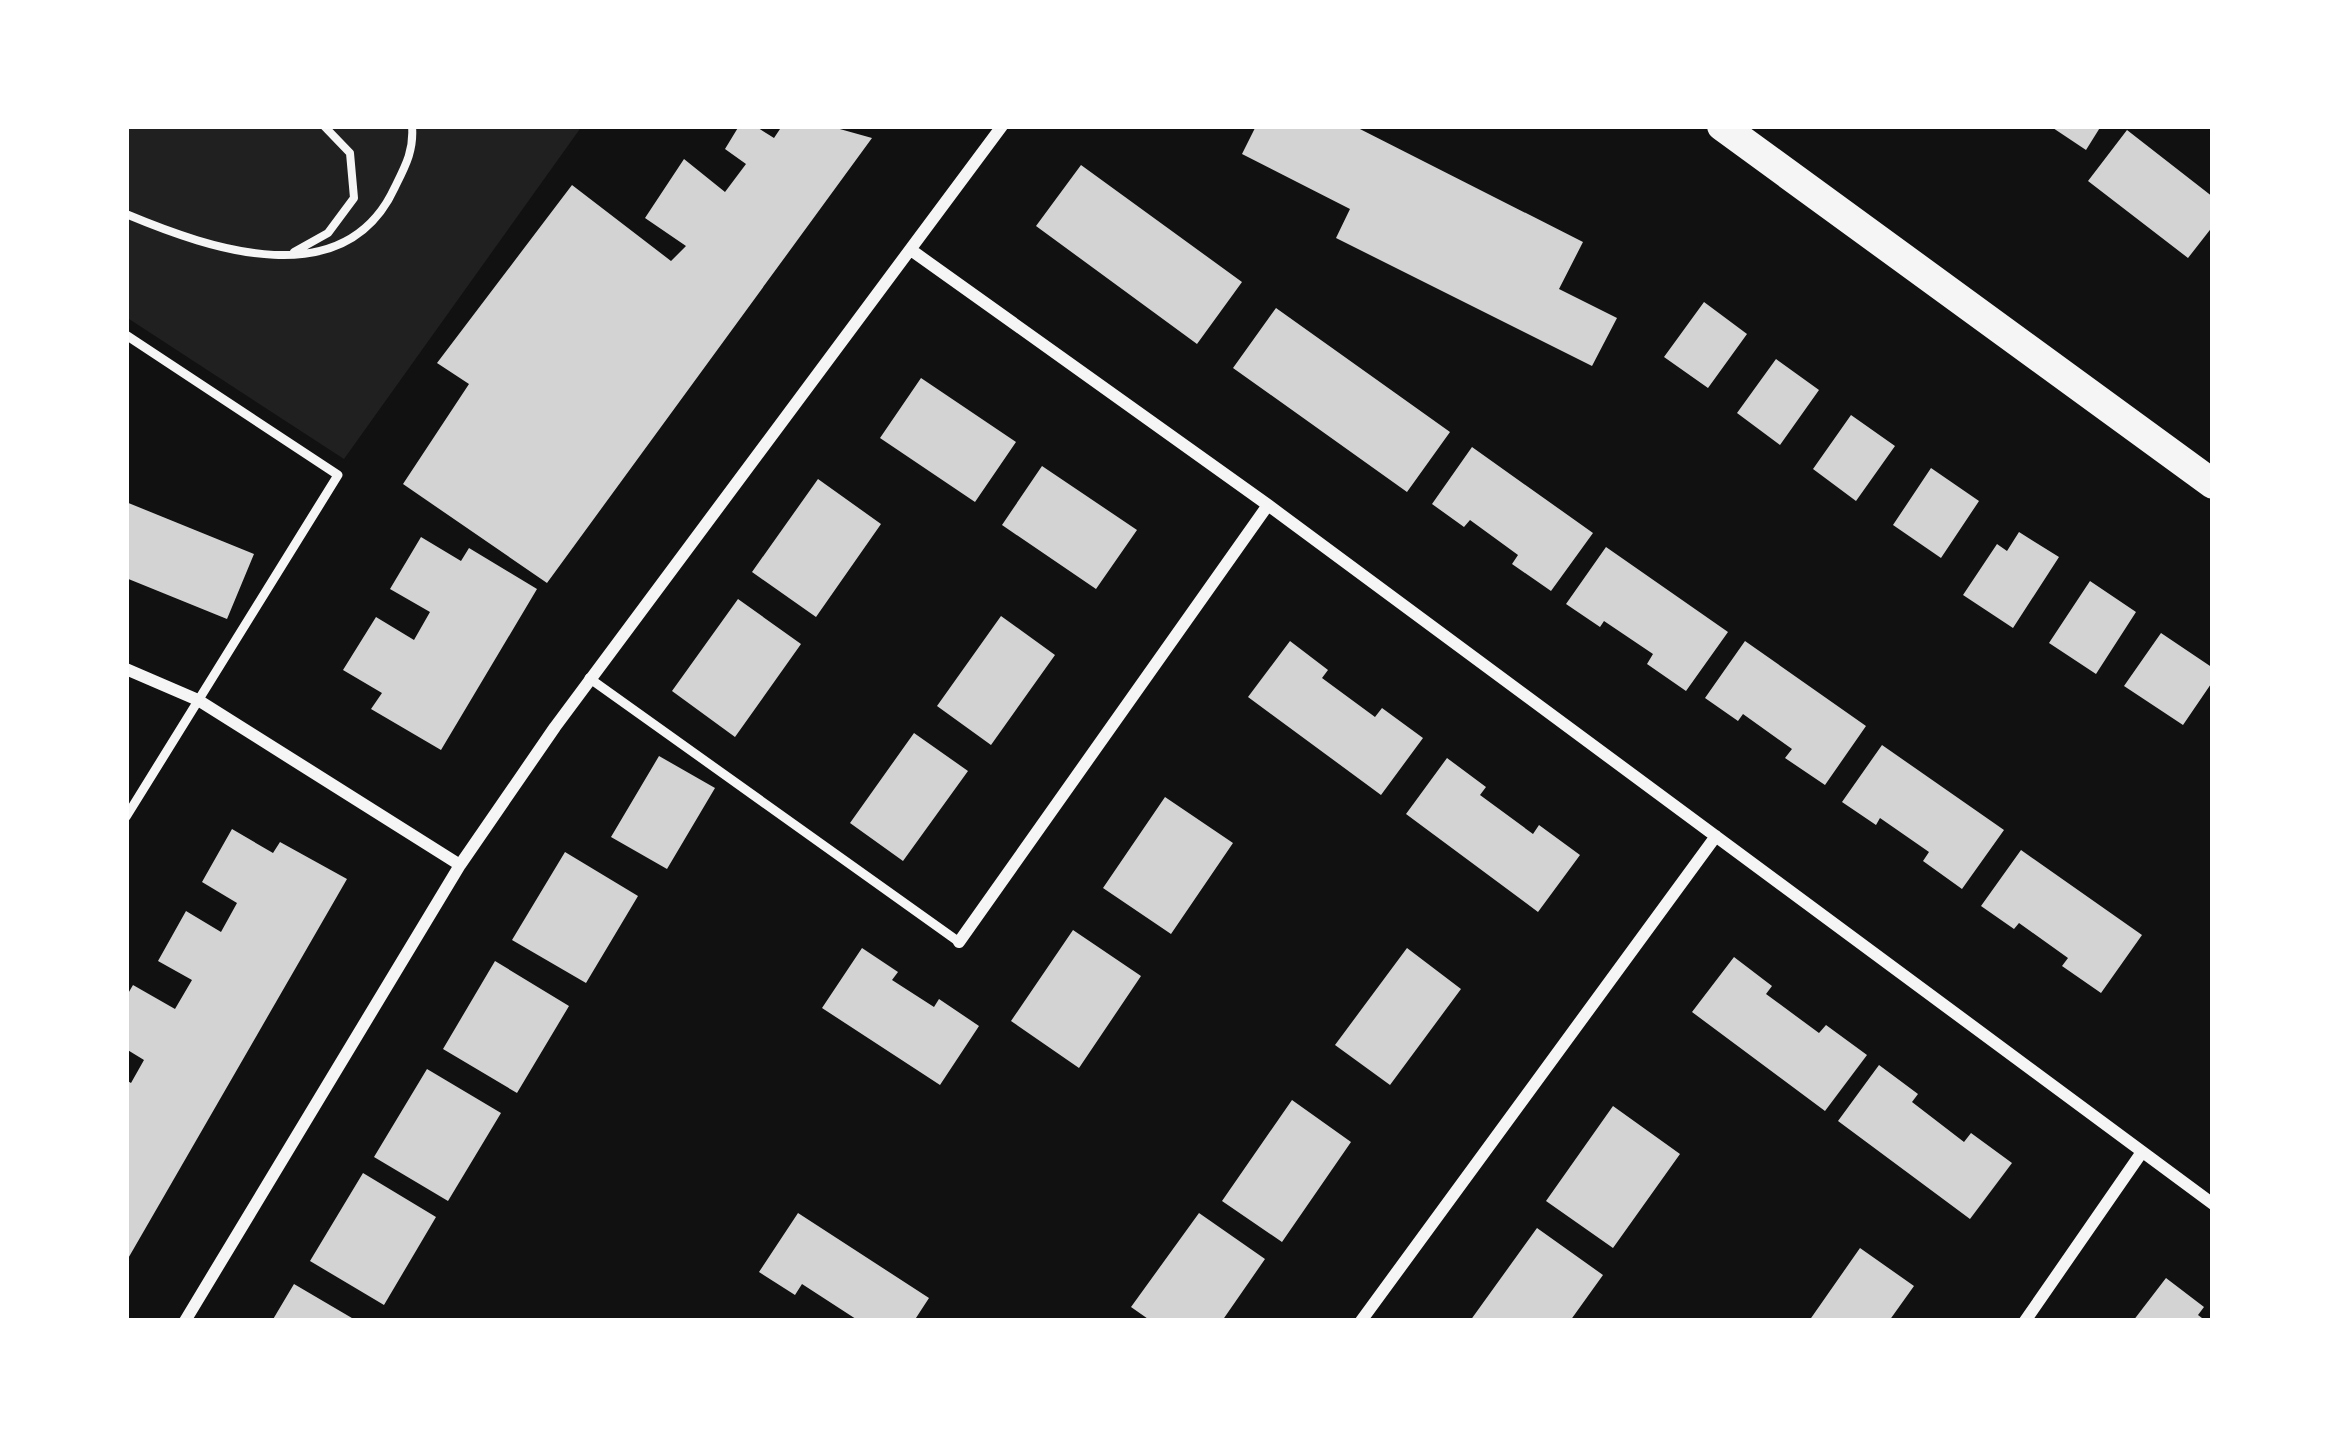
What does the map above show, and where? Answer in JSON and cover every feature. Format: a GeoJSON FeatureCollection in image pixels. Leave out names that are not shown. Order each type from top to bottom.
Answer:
{"type":"FeatureCollection","features":[{"type":"Feature","properties":{"kind":"main road"},"geometry":{"type":"LineString","coordinates":[[1722,126],[2213,484]]}},
{"type":"Feature","properties":{"kind":"street"},"geometry":{"type":"LineString","coordinates":[[185,1321],[460,865],[589,678],[1002,126]]}},
{"type":"Feature","properties":{"kind":"street"},"geometry":{"type":"LineString","coordinates":[[910,250],[1268,506],[2213,1204]]}},
{"type":"Feature","properties":{"kind":"street"},"geometry":{"type":"LineString","coordinates":[[958,942],[1268,506]]}},
{"type":"Feature","properties":{"kind":"street"},"geometry":{"type":"LineString","coordinates":[[126,670],[198,700],[460,865]]}},
{"type":"Feature","properties":{"kind":"street"},"geometry":{"type":"LineString","coordinates":[[1361,1321],[1716,836]]}},
{"type":"Feature","properties":{"kind":"street"},"geometry":{"type":"LineString","coordinates":[[2025,1321],[2142,1152]]}},
{"type":"Feature","properties":{"kind":"lane"},"geometry":{"type":"LineString","coordinates":[[126,334],[338,475],[126,817]]}},
{"type":"Feature","properties":{"kind":"lane"},"geometry":{"type":"LineString","coordinates":[[589,678],[958,942]]}},
{"type":"Feature","properties":{"kind":"path"},"geometry":{"type":"LineString","coordinates":[[290,255],[328,233],[354,198],[350,152],[324,126]]}},
{"type":"Feature","properties":{"kind":"path"},"geometry":{"type":"LineString","coordinates":[[126,214],[271,259],[351,243],[388,202],[414,148],[412,126]]}},
{"type":"Feature","properties":{"kind":"shaded area"},"geometry":{"type":"Polygon","coordinates":[[[126,126],[582,126],[344,459],[126,317],[126,126]]]}},
{"type":"Feature","properties":{"kind":"building"},"geometry":{"type":"Polygon","coordinates":[[[739,126],[755,126],[774,138],[782,126],[829,126],[872,138],[547,583],[403,484],[469,384],[437,363],[572,185],[671,261],[686,246],[645,218],[684,159],[725,192],[746,164],[725,149],[739,126]]]}},
{"type":"Feature","properties":{"kind":"building"},"geometry":{"type":"Polygon","coordinates":[[[1256,126],[1354,126],[1583,242],[1559,289],[1617,318],[1592,366],[1336,238],[1350,209],[1242,154],[1256,126]]]}},
{"type":"Feature","properties":{"kind":"building"},"geometry":{"type":"Polygon","coordinates":[[[2050,126],[2101,126],[2086,150],[2050,126]]]}},
{"type":"Feature","properties":{"kind":"building"},"geometry":{"type":"Polygon","coordinates":[[[2127,130],[2213,197],[2213,226],[2188,258],[2088,181],[2127,130]]]}},
{"type":"Feature","properties":{"kind":"building"},"geometry":{"type":"Polygon","coordinates":[[[1081,165],[1242,282],[1197,344],[1036,226],[1081,165]]]}},
{"type":"Feature","properties":{"kind":"building"},"geometry":{"type":"Polygon","coordinates":[[[1704,302],[1747,334],[1708,388],[1664,357],[1704,302]]]}},
{"type":"Feature","properties":{"kind":"building"},"geometry":{"type":"Polygon","coordinates":[[[1276,308],[1450,432],[1407,492],[1233,368],[1276,308]]]}},
{"type":"Feature","properties":{"kind":"building"},"geometry":{"type":"Polygon","coordinates":[[[1776,359],[1819,390],[1780,445],[1737,413],[1776,359]]]}},
{"type":"Feature","properties":{"kind":"building"},"geometry":{"type":"Polygon","coordinates":[[[921,378],[1016,442],[975,502],[880,438],[921,378]]]}},
{"type":"Feature","properties":{"kind":"building"},"geometry":{"type":"Polygon","coordinates":[[[1851,415],[1895,446],[1856,501],[1813,469],[1851,415]]]}},
{"type":"Feature","properties":{"kind":"building"},"geometry":{"type":"Polygon","coordinates":[[[1472,447],[1593,533],[1551,591],[1512,564],[1518,555],[1470,520],[1464,527],[1432,504],[1472,447]]]}},
{"type":"Feature","properties":{"kind":"building"},"geometry":{"type":"Polygon","coordinates":[[[1042,466],[1137,530],[1096,589],[1002,525],[1042,466]]]}},
{"type":"Feature","properties":{"kind":"building"},"geometry":{"type":"Polygon","coordinates":[[[1931,468],[1979,501],[1941,558],[1893,525],[1931,468]]]}},
{"type":"Feature","properties":{"kind":"building"},"geometry":{"type":"Polygon","coordinates":[[[818,479],[881,524],[816,617],[752,572],[818,479]]]}},
{"type":"Feature","properties":{"kind":"building"},"geometry":{"type":"Polygon","coordinates":[[[126,502],[254,554],[227,619],[126,578],[126,502]]]}},
{"type":"Feature","properties":{"kind":"building"},"geometry":{"type":"Polygon","coordinates":[[[2019,532],[2059,557],[2013,628],[1963,595],[1997,544],[2007,551],[2019,532]]]}},
{"type":"Feature","properties":{"kind":"building"},"geometry":{"type":"Polygon","coordinates":[[[421,537],[461,561],[469,548],[537,589],[441,750],[371,709],[382,693],[343,670],[376,617],[414,640],[430,612],[390,589],[421,537]]]}},
{"type":"Feature","properties":{"kind":"building"},"geometry":{"type":"Polygon","coordinates":[[[1606,547],[1728,632],[1686,691],[1647,664],[1653,654],[1604,621],[1600,627],[1566,604],[1606,547]]]}},
{"type":"Feature","properties":{"kind":"building"},"geometry":{"type":"Polygon","coordinates":[[[2090,581],[2136,612],[2096,674],[2049,643],[2090,581]]]}},
{"type":"Feature","properties":{"kind":"building"},"geometry":{"type":"Polygon","coordinates":[[[738,599],[801,644],[735,737],[672,691],[738,599]]]}},
{"type":"Feature","properties":{"kind":"building"},"geometry":{"type":"Polygon","coordinates":[[[1001,616],[1055,655],[991,745],[937,706],[1001,616]]]}},
{"type":"Feature","properties":{"kind":"building"},"geometry":{"type":"Polygon","coordinates":[[[2161,633],[2213,668],[2213,681],[2183,725],[2124,686],[2161,633]]]}},
{"type":"Feature","properties":{"kind":"building"},"geometry":{"type":"Polygon","coordinates":[[[1290,641],[1328,670],[1322,678],[1375,717],[1382,708],[1423,738],[1381,795],[1248,697],[1290,641]]]}},
{"type":"Feature","properties":{"kind":"building"},"geometry":{"type":"Polygon","coordinates":[[[1745,641],[1866,726],[1825,785],[1785,758],[1792,749],[1743,714],[1738,721],[1705,698],[1745,641]]]}},
{"type":"Feature","properties":{"kind":"building"},"geometry":{"type":"Polygon","coordinates":[[[914,733],[968,771],[903,861],[850,823],[914,733]]]}},
{"type":"Feature","properties":{"kind":"building"},"geometry":{"type":"Polygon","coordinates":[[[1882,745],[2004,830],[1962,889],[1923,861],[1929,852],[1880,818],[1876,825],[1842,802],[1882,745]]]}},
{"type":"Feature","properties":{"kind":"building"},"geometry":{"type":"Polygon","coordinates":[[[659,756],[715,788],[667,869],[611,837],[659,756]]]}},
{"type":"Feature","properties":{"kind":"building"},"geometry":{"type":"Polygon","coordinates":[[[1447,758],[1486,787],[1480,795],[1533,834],[1539,825],[1580,855],[1538,912],[1406,814],[1447,758]]]}},
{"type":"Feature","properties":{"kind":"building"},"geometry":{"type":"Polygon","coordinates":[[[1165,797],[1233,843],[1171,934],[1103,888],[1165,797]]]}},
{"type":"Feature","properties":{"kind":"building"},"geometry":{"type":"Polygon","coordinates":[[[232,829],[273,853],[280,842],[347,879],[126,1262],[126,1080],[131,1083],[144,1060],[126,1049],[126,997],[133,985],[175,1009],[192,980],[158,961],[186,911],[221,932],[237,903],[202,882],[232,829]]]}},
{"type":"Feature","properties":{"kind":"building"},"geometry":{"type":"Polygon","coordinates":[[[2021,850],[2142,935],[2101,993],[2062,966],[2068,958],[2019,923],[2014,929],[1981,906],[2021,850]]]}},
{"type":"Feature","properties":{"kind":"building"},"geometry":{"type":"Polygon","coordinates":[[[565,852],[638,896],[586,983],[512,940],[565,852]]]}},
{"type":"Feature","properties":{"kind":"building"},"geometry":{"type":"Polygon","coordinates":[[[1073,930],[1141,976],[1079,1068],[1011,1021],[1073,930]]]}},
{"type":"Feature","properties":{"kind":"building"},"geometry":{"type":"Polygon","coordinates":[[[862,948],[898,972],[892,980],[934,1007],[939,999],[979,1026],[940,1085],[822,1008],[862,948]]]}},
{"type":"Feature","properties":{"kind":"building"},"geometry":{"type":"Polygon","coordinates":[[[1407,948],[1461,989],[1390,1085],[1335,1045],[1407,948]]]}},
{"type":"Feature","properties":{"kind":"building"},"geometry":{"type":"Polygon","coordinates":[[[1734,957],[1772,986],[1766,994],[1819,1033],[1826,1025],[1867,1055],[1825,1111],[1692,1012],[1734,957]]]}},
{"type":"Feature","properties":{"kind":"building"},"geometry":{"type":"Polygon","coordinates":[[[495,961],[569,1006],[517,1093],[443,1049],[495,961]]]}},
{"type":"Feature","properties":{"kind":"building"},"geometry":{"type":"Polygon","coordinates":[[[1879,1065],[1918,1094],[1912,1102],[1964,1142],[1971,1133],[2012,1163],[1970,1219],[1838,1121],[1879,1065]]]}},
{"type":"Feature","properties":{"kind":"building"},"geometry":{"type":"Polygon","coordinates":[[[427,1069],[501,1113],[448,1201],[374,1157],[427,1069]]]}},
{"type":"Feature","properties":{"kind":"building"},"geometry":{"type":"Polygon","coordinates":[[[1292,1100],[1351,1142],[1282,1242],[1222,1201],[1292,1100]]]}},
{"type":"Feature","properties":{"kind":"building"},"geometry":{"type":"Polygon","coordinates":[[[1613,1106],[1680,1154],[1613,1248],[1546,1201],[1613,1106]]]}},
{"type":"Feature","properties":{"kind":"building"},"geometry":{"type":"Polygon","coordinates":[[[363,1173],[436,1217],[384,1305],[310,1261],[363,1173]]]}},
{"type":"Feature","properties":{"kind":"building"},"geometry":{"type":"Polygon","coordinates":[[[798,1213],[929,1298],[914,1321],[859,1321],[802,1284],[795,1295],[759,1272],[798,1213]]]}},
{"type":"Feature","properties":{"kind":"building"},"geometry":{"type":"Polygon","coordinates":[[[1199,1213],[1265,1259],[1222,1321],[1151,1321],[1131,1307],[1199,1213]]]}},
{"type":"Feature","properties":{"kind":"building"},"geometry":{"type":"Polygon","coordinates":[[[1537,1228],[1603,1275],[1570,1321],[1470,1321],[1537,1228]]]}},
{"type":"Feature","properties":{"kind":"building"},"geometry":{"type":"Polygon","coordinates":[[[1860,1248],[1914,1286],[1889,1321],[1809,1321],[1860,1248]]]}},
{"type":"Feature","properties":{"kind":"building"},"geometry":{"type":"Polygon","coordinates":[[[2166,1278],[2204,1307],[2198,1315],[2206,1321],[2133,1321],[2166,1278]]]}},
{"type":"Feature","properties":{"kind":"building"},"geometry":{"type":"Polygon","coordinates":[[[294,1284],[357,1321],[272,1321],[294,1284]]]}}]}
